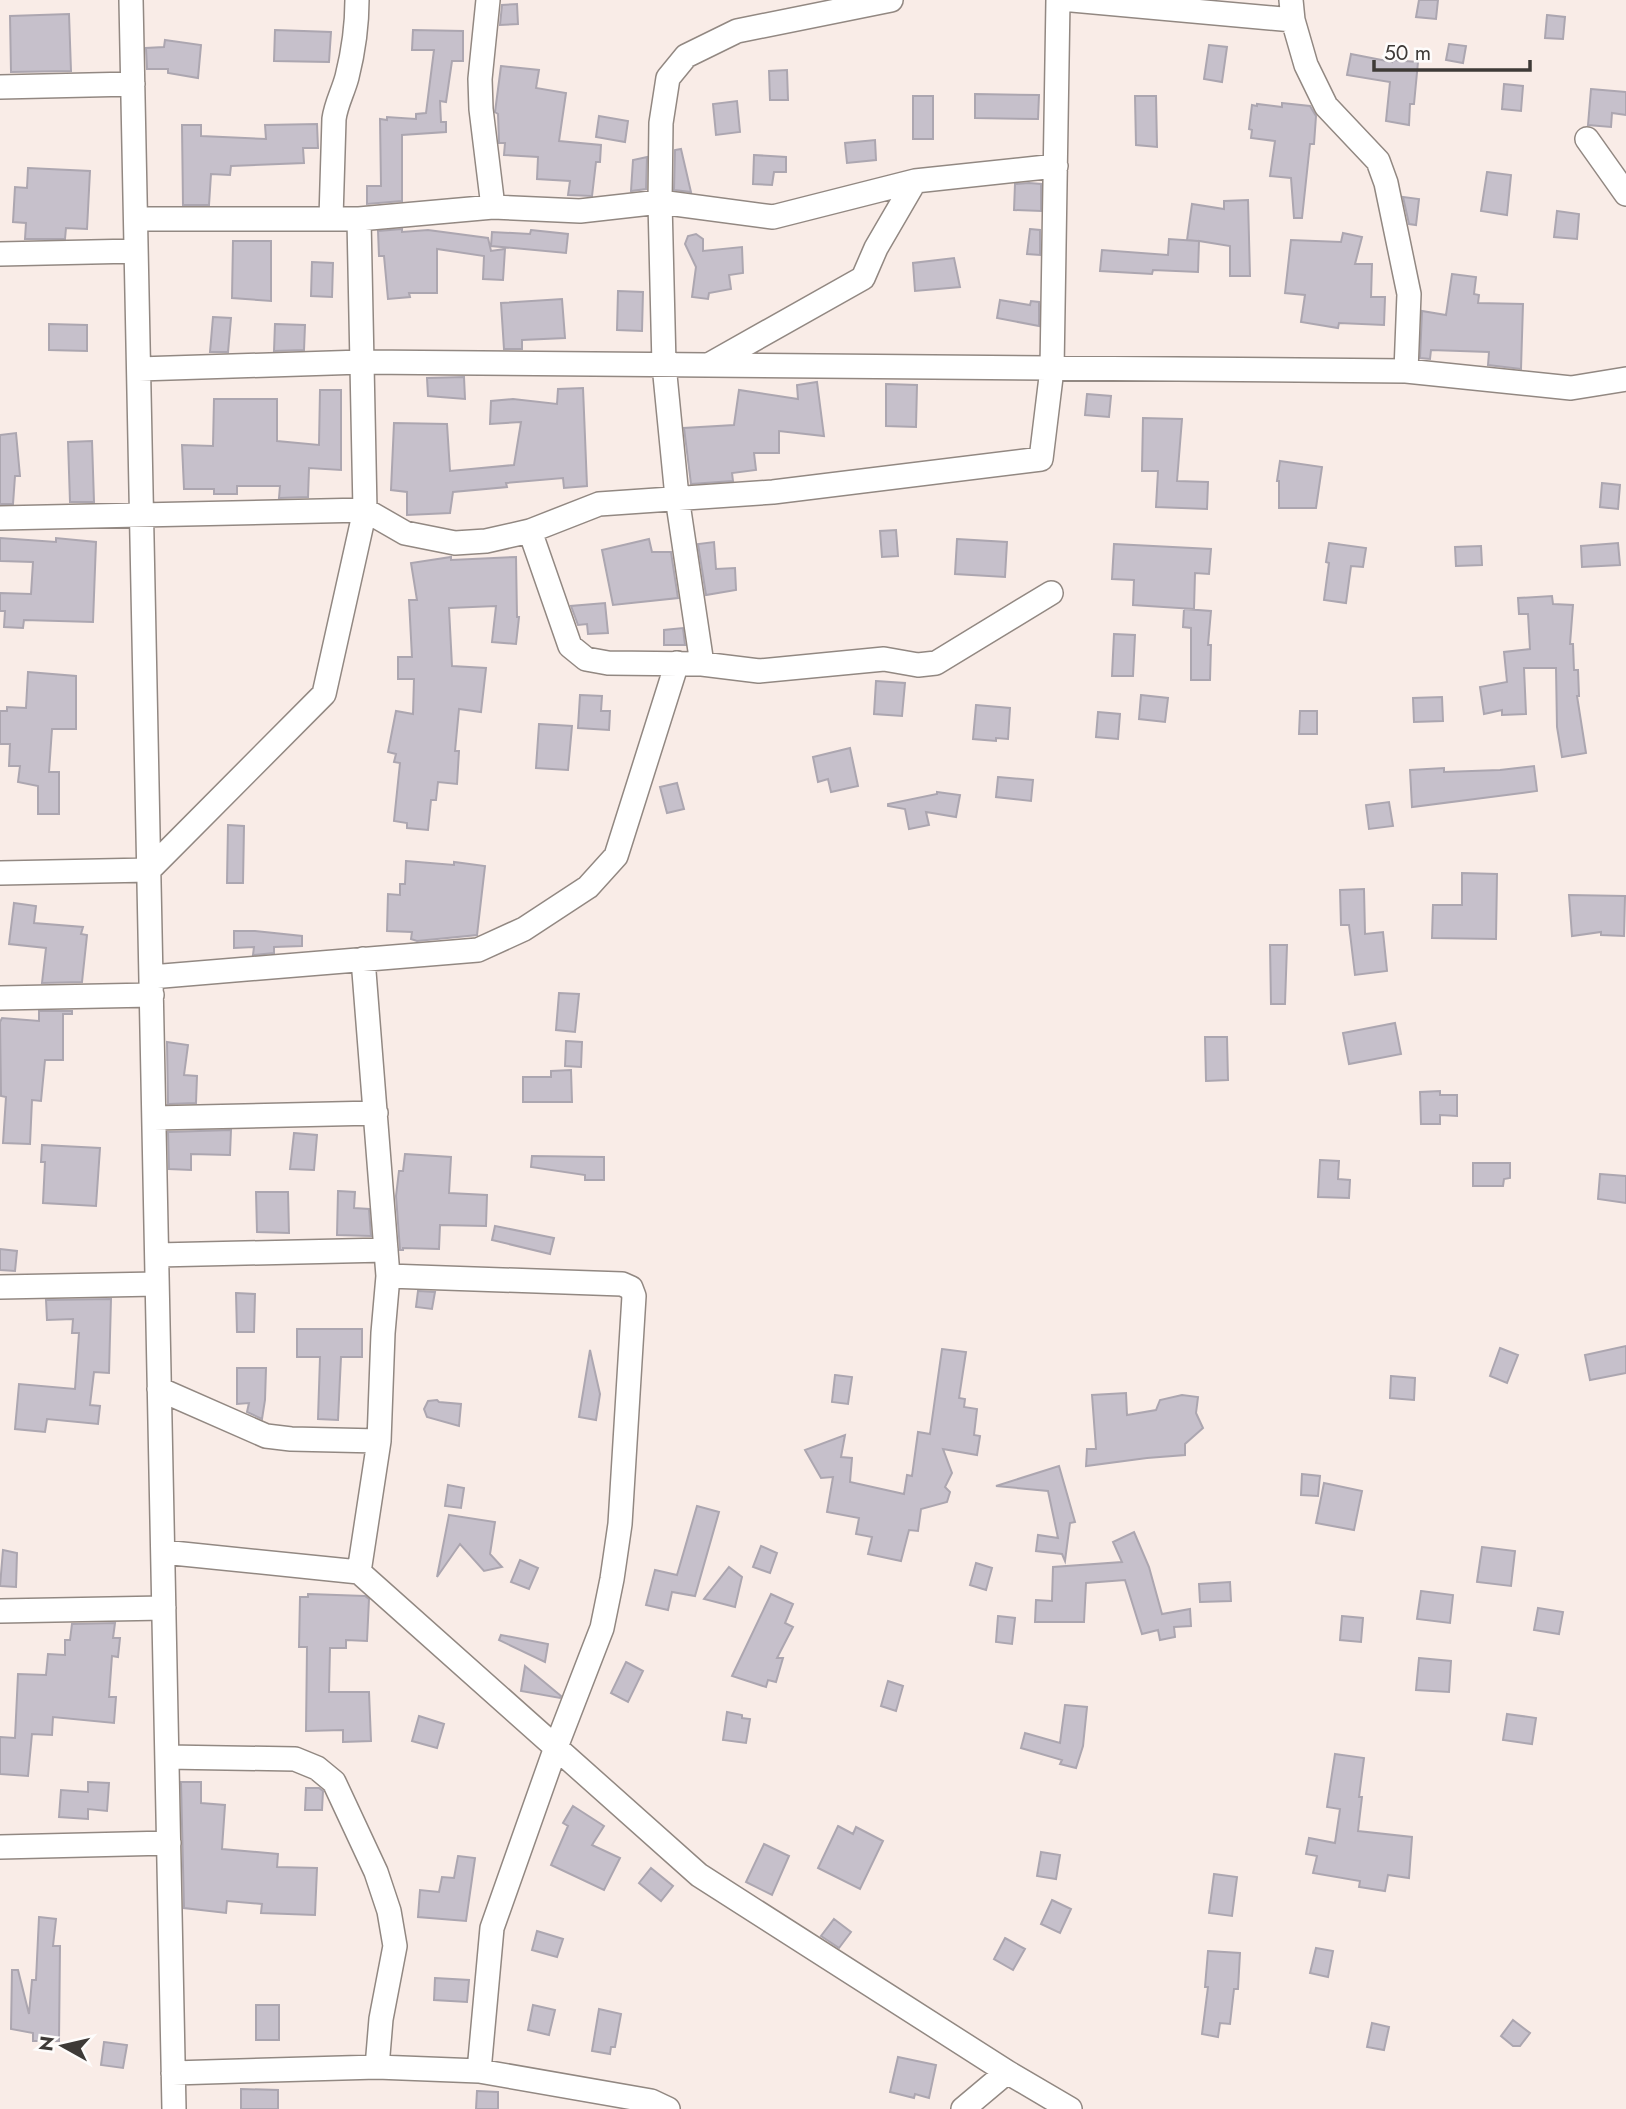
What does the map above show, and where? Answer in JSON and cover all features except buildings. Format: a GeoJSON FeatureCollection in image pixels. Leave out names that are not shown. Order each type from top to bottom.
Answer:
{"type":"FeatureCollection","features":[{"type":"Feature","properties":{"kind":"street"},"geometry":{"type":"LineString","coordinates":[[131,0],[174,2109]]}},
{"type":"Feature","properties":{"kind":"street"},"geometry":{"type":"LineString","coordinates":[[331,218],[334,119],[346,77],[357,0]]}},
{"type":"Feature","properties":{"kind":"street"},"geometry":{"type":"LineString","coordinates":[[488,0],[480,79],[481,109],[494,207]]}},
{"type":"Feature","properties":{"kind":"street"},"geometry":{"type":"LineString","coordinates":[[702,664],[677,498],[664,365],[660,202],[661,123],[667,78],[686,56],[737,31],[891,0]]}},
{"type":"Feature","properties":{"kind":"street"},"geometry":{"type":"LineString","coordinates":[[0,518],[365,510],[405,533],[455,543],[486,541],[530,531],[598,504],[773,492],[1041,459],[1052,369],[1058,0]]}},
{"type":"Feature","properties":{"kind":"street"},"geometry":{"type":"LineString","coordinates":[[1072,0],[1292,10],[1306,65],[1326,106],[1378,161],[1386,183],[1409,294],[1406,371]]}},
{"type":"Feature","properties":{"kind":"street"},"geometry":{"type":"LineString","coordinates":[[0,87],[133,84]]}},
{"type":"Feature","properties":{"kind":"street"},"geometry":{"type":"LineString","coordinates":[[1587,139],[1626,194]]}},
{"type":"Feature","properties":{"kind":"street"},"geometry":{"type":"LineString","coordinates":[[136,219],[359,219],[494,207],[580,211],[660,202],[773,217],[915,181],[1056,166]]}},
{"type":"Feature","properties":{"kind":"street"},"geometry":{"type":"LineString","coordinates":[[709,365],[863,278],[876,248],[915,181]]}},
{"type":"Feature","properties":{"kind":"street"},"geometry":{"type":"LineString","coordinates":[[0,873],[149,870],[324,694],[365,510],[359,219]]}},
{"type":"Feature","properties":{"kind":"street"},"geometry":{"type":"LineString","coordinates":[[0,254],[136,251]]}},
{"type":"Feature","properties":{"kind":"street"},"geometry":{"type":"LineString","coordinates":[[139,369],[362,362],[1406,371],[1571,388],[1626,379]]}},
{"type":"Feature","properties":{"kind":"street"},"geometry":{"type":"LineString","coordinates":[[530,531],[570,646],[586,659],[608,663],[702,664],[759,671],[884,659],[918,665],[936,663],[1051,593]]}},
{"type":"Feature","properties":{"kind":"street"},"geometry":{"type":"LineString","coordinates":[[0,998],[151,986],[363,959],[478,950],[524,929],[588,887],[616,856],[677,663]]}},
{"type":"Feature","properties":{"kind":"street"},"geometry":{"type":"LineString","coordinates":[[359,1572],[379,1440],[388,1276],[363,959]]}},
{"type":"Feature","properties":{"kind":"street"},"geometry":{"type":"LineString","coordinates":[[154,1118],[376,1113]]}},
{"type":"Feature","properties":{"kind":"street"},"geometry":{"type":"LineString","coordinates":[[157,1255],[386,1250]]}},
{"type":"Feature","properties":{"kind":"street"},"geometry":{"type":"LineString","coordinates":[[388,1276],[622,1284],[631,1288],[634,1296],[620,1524],[612,1579],[602,1628],[556,1747],[492,1928],[479,2071]]}},
{"type":"Feature","properties":{"kind":"street"},"geometry":{"type":"LineString","coordinates":[[0,1287],[157,1284]]}},
{"type":"Feature","properties":{"kind":"street"},"geometry":{"type":"LineString","coordinates":[[159,1389],[266,1436],[379,1440]]}},
{"type":"Feature","properties":{"kind":"street"},"geometry":{"type":"LineString","coordinates":[[163,1552],[359,1572],[699,1875],[1007,2072],[1070,2109]]}},
{"type":"Feature","properties":{"kind":"street"},"geometry":{"type":"LineString","coordinates":[[0,1611],[164,1608]]}},
{"type":"Feature","properties":{"kind":"street"},"geometry":{"type":"LineString","coordinates":[[167,1757],[295,1759],[317,1768],[334,1782],[376,1872],[389,1911],[395,1946],[381,2020],[377,2067]]}},
{"type":"Feature","properties":{"kind":"street"},"geometry":{"type":"LineString","coordinates":[[0,1847],[169,1843]]}},
{"type":"Feature","properties":{"kind":"street"},"geometry":{"type":"LineString","coordinates":[[173,2073],[377,2067],[479,2071],[650,2101],[668,2109]]}},
{"type":"Feature","properties":{"kind":"street"},"geometry":{"type":"LineString","coordinates":[[963,2109],[1007,2072]]}}]}
